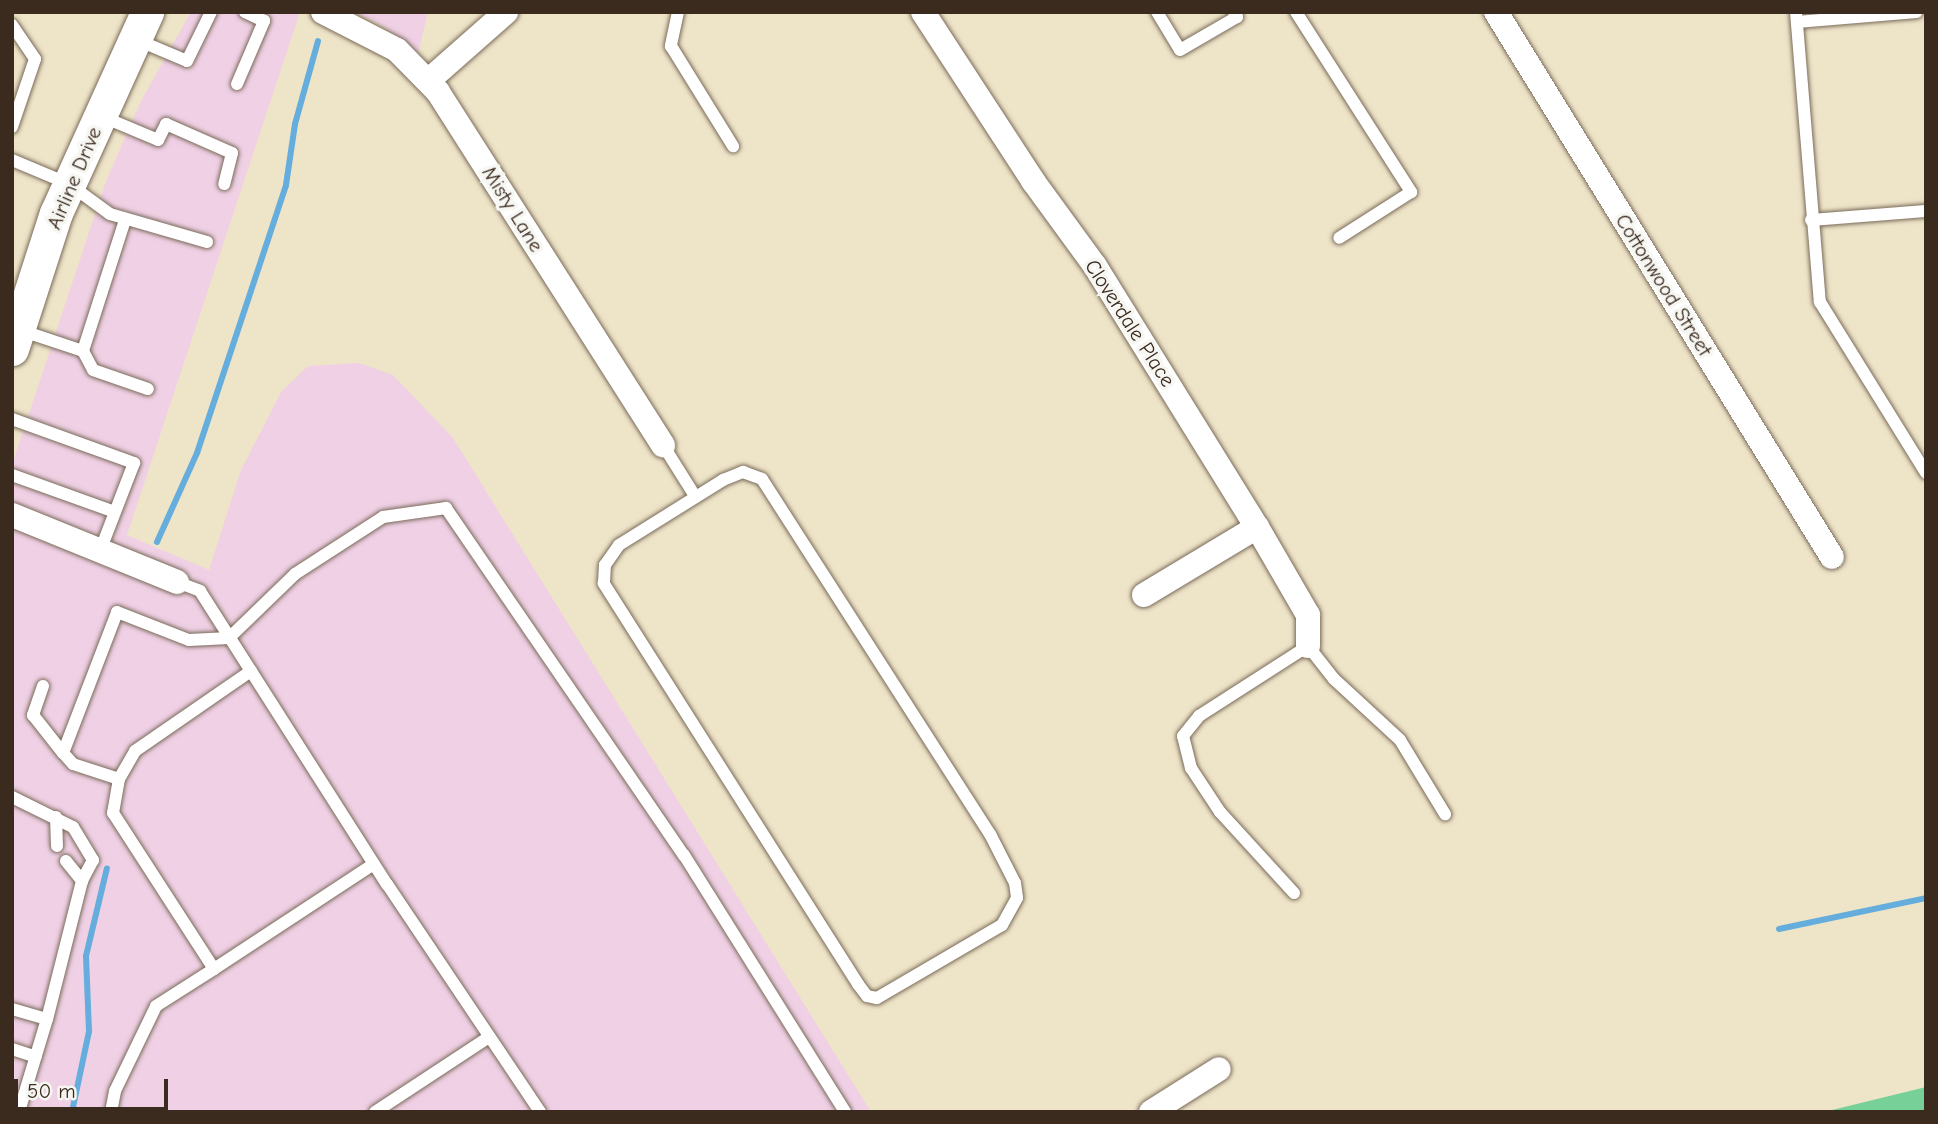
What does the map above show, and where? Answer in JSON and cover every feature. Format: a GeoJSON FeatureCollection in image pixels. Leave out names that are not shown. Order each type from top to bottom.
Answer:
{"type":"FeatureCollection","features":[{"type":"Feature","properties":{"kind":"main road","name":"Airline Drive"},"geometry":{"type":"LineString","coordinates":[[15,339],[69,184],[141,25]]}},
{"type":"Feature","properties":{"kind":"street","name":"Misty Lane"},"geometry":{"type":"LineString","coordinates":[[323,12],[397,50],[429,80],[663,445]]}},
{"type":"Feature","properties":{"kind":"street"},"geometry":{"type":"LineString","coordinates":[[429,80],[506,12]]}},
{"type":"Feature","properties":{"kind":"street","name":"Cloverdale Place"},"geometry":{"type":"LineString","coordinates":[[923,12],[1106,283],[1257,527],[1308,615],[1308,646]]}},
{"type":"Feature","properties":{"kind":"street","name":"Cottonwood Street"},"geometry":{"type":"LineString","coordinates":[[1496,12],[1832,557]]}},
{"type":"Feature","properties":{"kind":"street"},"geometry":{"type":"LineString","coordinates":[[12,515],[177,582]]}},
{"type":"Feature","properties":{"kind":"street"},"geometry":{"type":"LineString","coordinates":[[1144,595],[1257,527]]}},
{"type":"Feature","properties":{"kind":"street"},"geometry":{"type":"LineString","coordinates":[[1152,1112],[1219,1069]]}},
{"type":"Feature","properties":{"kind":"lane"},"geometry":{"type":"LineString","coordinates":[[141,25],[187,61],[211,12]]}},
{"type":"Feature","properties":{"kind":"lane"},"geometry":{"type":"LineString","coordinates":[[237,84],[264,21],[245,12]]}},
{"type":"Feature","properties":{"kind":"lane"},"geometry":{"type":"LineString","coordinates":[[678,12],[671,46],[733,146]]}},
{"type":"Feature","properties":{"kind":"lane"},"geometry":{"type":"LineString","coordinates":[[1157,12],[1180,50],[1237,17],[1234,12]]}},
{"type":"Feature","properties":{"kind":"lane"},"geometry":{"type":"LineString","coordinates":[[1296,12],[1411,192],[1339,239]]}},
{"type":"Feature","properties":{"kind":"lane"},"geometry":{"type":"LineString","coordinates":[[1917,12],[1796,17],[1811,220],[1821,302],[1926,473]]}},
{"type":"Feature","properties":{"kind":"lane"},"geometry":{"type":"LineString","coordinates":[[12,25],[35,60],[12,127]]}},
{"type":"Feature","properties":{"kind":"lane"},"geometry":{"type":"LineString","coordinates":[[100,116],[158,140],[166,124],[232,153],[224,184]]}},
{"type":"Feature","properties":{"kind":"lane"},"geometry":{"type":"LineString","coordinates":[[12,160],[69,184],[110,214],[207,242]]}},
{"type":"Feature","properties":{"kind":"lane"},"geometry":{"type":"LineString","coordinates":[[1811,220],[1926,211]]}},
{"type":"Feature","properties":{"kind":"lane"},"geometry":{"type":"LineString","coordinates":[[125,220],[83,351],[93,370],[148,389]]}},
{"type":"Feature","properties":{"kind":"lane"},"geometry":{"type":"LineString","coordinates":[[15,339],[83,351]]}},
{"type":"Feature","properties":{"kind":"lane"},"geometry":{"type":"LineString","coordinates":[[12,419],[134,463],[100,551]]}},
{"type":"Feature","properties":{"kind":"lane"},"geometry":{"type":"LineString","coordinates":[[663,445],[695,496]]}},
{"type":"Feature","properties":{"kind":"lane"},"geometry":{"type":"LineString","coordinates":[[743,472],[762,479],[1010,865],[1017,898],[1002,925],[889,994],[867,996],[858,984],[604,583],[605,565],[619,545],[695,496],[743,472]]}},
{"type":"Feature","properties":{"kind":"lane"},"geometry":{"type":"LineString","coordinates":[[12,475],[115,512]]}},
{"type":"Feature","properties":{"kind":"lane"},"geometry":{"type":"LineString","coordinates":[[63,753],[117,612],[190,640],[229,638],[295,574],[383,517],[446,508],[684,855],[845,1112]]}},
{"type":"Feature","properties":{"kind":"lane"},"geometry":{"type":"LineString","coordinates":[[177,582],[200,591],[374,864],[540,1112]]}},
{"type":"Feature","properties":{"kind":"lane"},"geometry":{"type":"LineString","coordinates":[[1294,892],[1220,812],[1191,768],[1184,736],[1199,716],[1308,646],[1334,679],[1400,740],[1445,814]]}},
{"type":"Feature","properties":{"kind":"lane"},"geometry":{"type":"LineString","coordinates":[[214,969],[113,813],[119,779],[135,751],[251,671]]}},
{"type":"Feature","properties":{"kind":"lane"},"geometry":{"type":"LineString","coordinates":[[43,686],[33,715],[63,753],[73,764],[119,779]]}},
{"type":"Feature","properties":{"kind":"lane"},"geometry":{"type":"LineString","coordinates":[[12,797],[74,827],[93,860],[82,881],[72,929],[19,1112]]}},
{"type":"Feature","properties":{"kind":"lane"},"geometry":{"type":"LineString","coordinates":[[56,817],[57,846]]}},
{"type":"Feature","properties":{"kind":"lane"},"geometry":{"type":"LineString","coordinates":[[66,861],[82,881]]}},
{"type":"Feature","properties":{"kind":"lane"},"geometry":{"type":"LineString","coordinates":[[111,1112],[114,1091],[156,1006],[374,864]]}},
{"type":"Feature","properties":{"kind":"lane"},"geometry":{"type":"LineString","coordinates":[[12,1009],[47,1019]]}},
{"type":"Feature","properties":{"kind":"lane"},"geometry":{"type":"LineString","coordinates":[[375,1112],[489,1037]]}},
{"type":"Feature","properties":{"kind":"lane"},"geometry":{"type":"LineString","coordinates":[[12,1049],[36,1057]]}},
{"type":"Feature","properties":{"kind":"shaded area"},"geometry":{"type":"Polygon","coordinates":[[[191,12],[300,12],[127,535],[209,570],[241,470],[281,392],[308,366],[359,363],[393,375],[453,438],[871,1112],[12,1112],[12,465],[105,184],[141,101],[191,12]]]}},
{"type":"Feature","properties":{"kind":"shaded area"},"geometry":{"type":"Polygon","coordinates":[[[354,12],[428,12],[418,53],[383,26],[354,12]]]}},
{"type":"Feature","properties":{"kind":"green space"},"geometry":{"type":"Polygon","coordinates":[[[1926,1087],[1926,1112],[1824,1112],[1926,1087]]]}},
{"type":"Feature","properties":{"kind":"waterway"},"geometry":{"type":"LineString","coordinates":[[157,542],[197,453],[286,185],[295,124],[318,41]]}},
{"type":"Feature","properties":{"kind":"waterway"},"geometry":{"type":"LineString","coordinates":[[72,1112],[89,1031],[86,956],[107,868]]}},
{"type":"Feature","properties":{"kind":"waterway"},"geometry":{"type":"LineString","coordinates":[[1779,929],[1926,898]]}}]}
